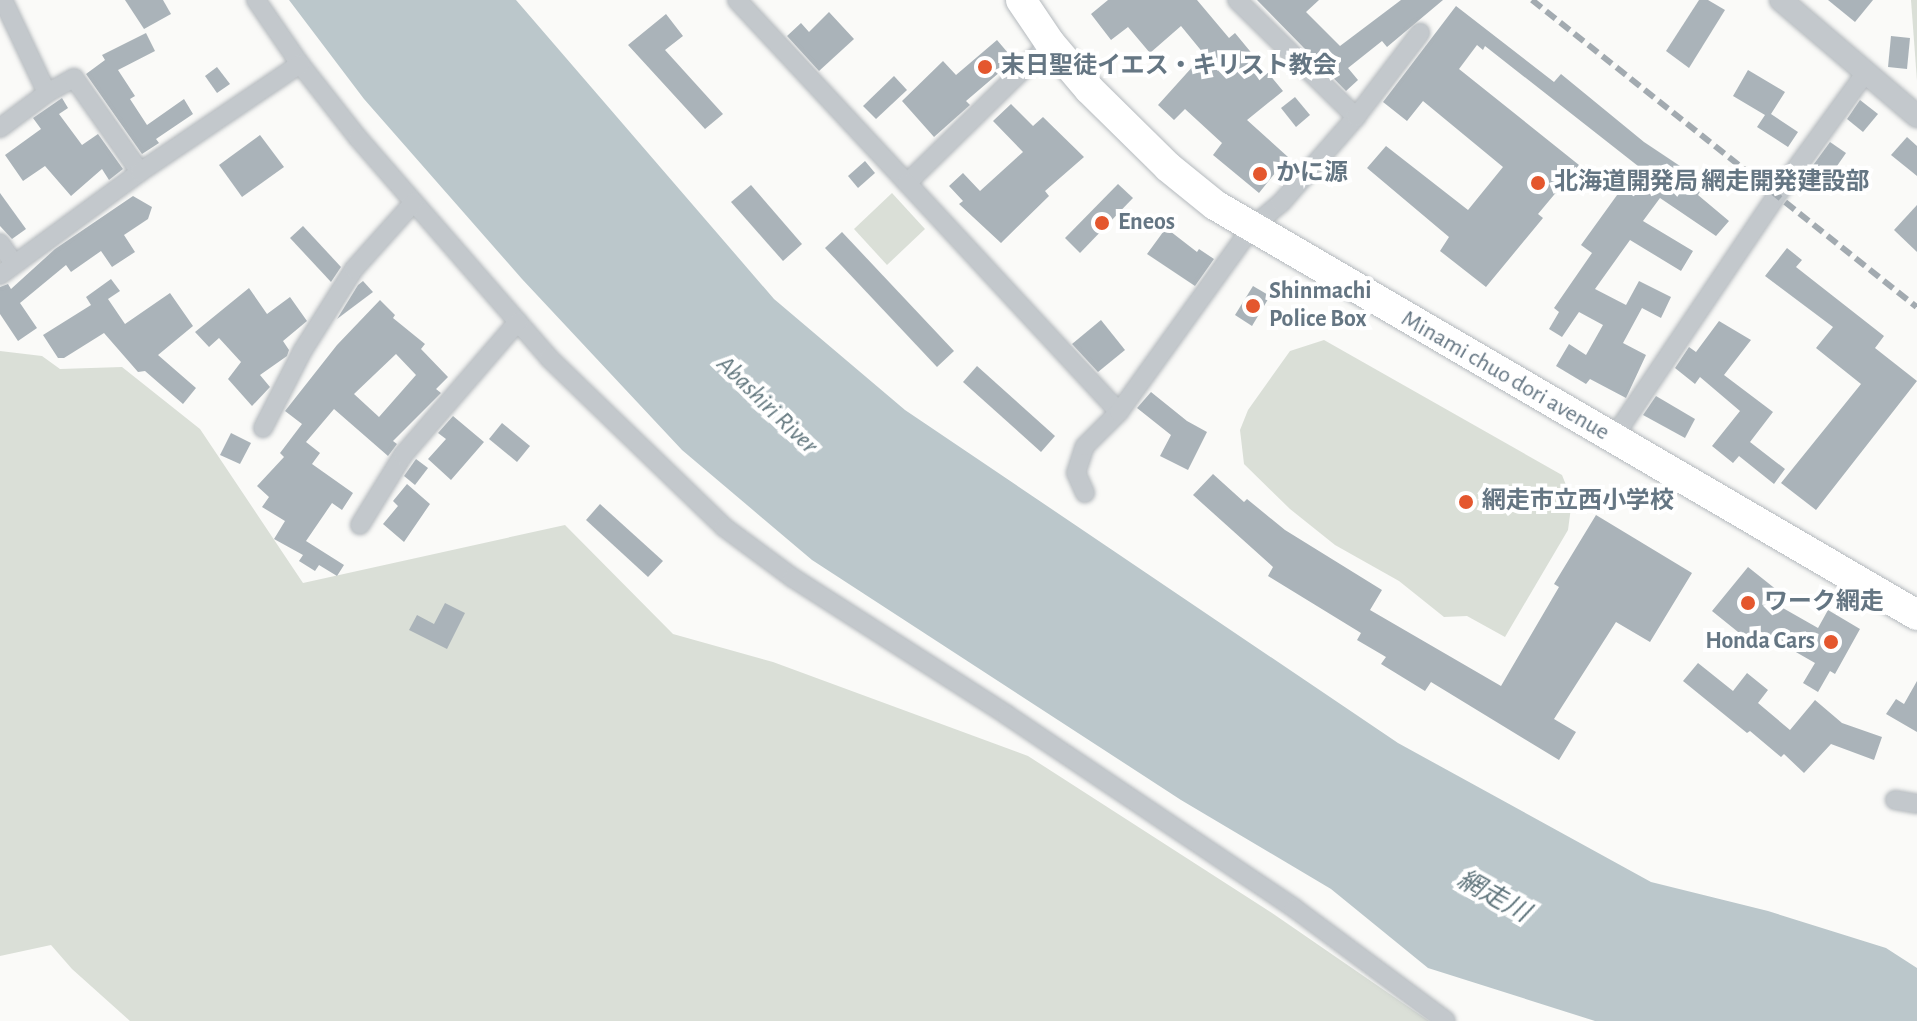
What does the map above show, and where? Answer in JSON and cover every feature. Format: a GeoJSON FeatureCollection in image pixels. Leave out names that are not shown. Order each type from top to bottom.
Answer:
{"type":"FeatureCollection","features":[{"type":"Feature","properties":{"kind":"highway","name":"Minami chuo dori avenue"},"geometry":{"type":"LineString","coordinates":[[1021,0],[1050,43],[1089,89],[1168,167],[1251,228],[1917,615]]}},
{"type":"Feature","properties":{"kind":"street"},"geometry":{"type":"LineString","coordinates":[[3,0],[47,93]]}},
{"type":"Feature","properties":{"kind":"street"},"geometry":{"type":"LineString","coordinates":[[256,0],[300,64],[413,203],[518,322],[596,407],[736,535],[793,578],[1007,715],[1294,908],[1446,1021]]}},
{"type":"Feature","properties":{"kind":"street"},"geometry":{"type":"LineString","coordinates":[[737,0],[1119,412]]}},
{"type":"Feature","properties":{"kind":"street"},"geometry":{"type":"LineString","coordinates":[[1237,0],[1356,117]]}},
{"type":"Feature","properties":{"kind":"street"},"geometry":{"type":"LineString","coordinates":[[1781,0],[1917,116]]}},
{"type":"Feature","properties":{"kind":"street"},"geometry":{"type":"LineString","coordinates":[[1085,493],[1076,473],[1078,459],[1085,446],[1119,412],[1251,228],[1281,203],[1356,117],[1420,33]]}},
{"type":"Feature","properties":{"kind":"street"},"geometry":{"type":"LineString","coordinates":[[907,183],[1050,43]]}},
{"type":"Feature","properties":{"kind":"street"},"geometry":{"type":"LineString","coordinates":[[0,243],[7,270],[140,172],[300,64]]}},
{"type":"Feature","properties":{"kind":"street"},"geometry":{"type":"LineString","coordinates":[[1613,438],[1776,196],[1866,72]]}},
{"type":"Feature","properties":{"kind":"street"},"geometry":{"type":"LineString","coordinates":[[0,128],[47,93],[74,78],[140,172]]}},
{"type":"Feature","properties":{"kind":"street"},"geometry":{"type":"LineString","coordinates":[[263,428],[303,350],[354,269],[413,203]]}},
{"type":"Feature","properties":{"kind":"street"},"geometry":{"type":"LineString","coordinates":[[360,525],[403,455],[518,322]]}},
{"type":"Feature","properties":{"kind":"street"},"geometry":{"type":"LineString","coordinates":[[1895,800],[1917,804]]}},
{"type":"Feature","properties":{"kind":"shaded area"},"geometry":{"type":"Polygon","coordinates":[[[1911,0],[1917,0],[1917,81],[1911,0]]]}},
{"type":"Feature","properties":{"kind":"shaded area"},"geometry":{"type":"Polygon","coordinates":[[[892,193],[925,229],[887,265],[854,229],[892,193]]]}},
{"type":"Feature","properties":{"kind":"shaded area"},"geometry":{"type":"Polygon","coordinates":[[[1324,340],[1562,475],[1572,500],[1568,530],[1505,637],[1467,616],[1444,617],[1399,581],[1335,545],[1290,509],[1244,464],[1240,430],[1248,410],[1290,351],[1324,340]]]}},
{"type":"Feature","properties":{"kind":"shaded area"},"geometry":{"type":"Polygon","coordinates":[[[0,351],[42,356],[60,369],[122,367],[200,429],[303,583],[565,525],[673,634],[773,662],[1028,756],[1272,913],[1429,1021],[130,1021],[72,969],[51,945],[0,956],[0,351]]]}},
{"type":"Feature","properties":{"kind":"water"},"geometry":{"type":"Polygon","coordinates":[[[289,0],[516,0],[774,299],[905,410],[1398,743],[1651,882],[1768,911],[1886,948],[1917,968],[1917,1021],[1595,1021],[1428,968],[1331,889],[1181,800],[812,560],[682,450],[522,279],[364,99],[289,0]]]}},
{"type":"Feature","properties":{"kind":"building"},"geometry":{"type":"Polygon","coordinates":[[[125,0],[163,0],[171,14],[144,29],[125,0]]]}},
{"type":"Feature","properties":{"kind":"building"},"geometry":{"type":"Polygon","coordinates":[[[1108,0],[1197,0],[1229,38],[1235,33],[1283,91],[1247,120],[1288,157],[1259,193],[1213,155],[1222,143],[1185,109],[1174,120],[1158,105],[1204,54],[1181,26],[1150,53],[1128,27],[1111,40],[1091,14],[1108,0]]]}},
{"type":"Feature","properties":{"kind":"building"},"geometry":{"type":"Polygon","coordinates":[[[1257,0],[1319,0],[1306,12],[1340,46],[1401,0],[1443,0],[1387,47],[1382,41],[1348,68],[1358,80],[1346,91],[1257,0]]]}},
{"type":"Feature","properties":{"kind":"building"},"geometry":{"type":"Polygon","coordinates":[[[1699,0],[1708,0],[1725,10],[1689,68],[1666,51],[1699,0]]]}},
{"type":"Feature","properties":{"kind":"building"},"geometry":{"type":"Polygon","coordinates":[[[1828,0],[1873,0],[1855,22],[1828,0]]]}},
{"type":"Feature","properties":{"kind":"building"},"geometry":{"type":"Polygon","coordinates":[[[1456,6],[1554,82],[1561,74],[1644,142],[1680,166],[1674,174],[1701,190],[1698,195],[1729,221],[1716,236],[1660,198],[1643,221],[1693,251],[1681,271],[1630,240],[1595,289],[1626,305],[1639,281],[1671,297],[1661,318],[1642,308],[1623,343],[1646,355],[1626,398],[1590,379],[1586,384],[1556,366],[1569,344],[1586,355],[1603,325],[1579,312],[1562,337],[1549,329],[1559,312],[1554,308],[1592,253],[1581,245],[1638,166],[1485,46],[1483,50],[1477,45],[1459,69],[1579,165],[1538,214],[1543,218],[1486,287],[1440,251],[1449,237],[1367,168],[1386,146],[1468,210],[1503,167],[1423,101],[1407,121],[1383,102],[1456,6]]]}},
{"type":"Feature","properties":{"kind":"building"},"geometry":{"type":"Polygon","coordinates":[[[829,12],[854,39],[819,71],[787,36],[801,23],[809,32],[829,12]]]}},
{"type":"Feature","properties":{"kind":"building"},"geometry":{"type":"Polygon","coordinates":[[[666,14],[683,36],[665,50],[723,114],[705,129],[628,45],[666,14]]]}},
{"type":"Feature","properties":{"kind":"building"},"geometry":{"type":"Polygon","coordinates":[[[146,33],[155,51],[118,70],[135,96],[130,99],[147,125],[184,99],[193,114],[156,139],[159,143],[142,154],[86,74],[105,60],[102,55],[146,33]]]}},
{"type":"Feature","properties":{"kind":"building"},"geometry":{"type":"Polygon","coordinates":[[[1891,36],[1910,38],[1907,69],[1888,67],[1891,36]]]}},
{"type":"Feature","properties":{"kind":"building"},"geometry":{"type":"Polygon","coordinates":[[[997,40],[1014,60],[966,101],[970,105],[934,137],[902,101],[943,61],[956,75],[997,40]]]}},
{"type":"Feature","properties":{"kind":"building"},"geometry":{"type":"Polygon","coordinates":[[[217,67],[230,84],[217,93],[205,76],[217,67]]]}},
{"type":"Feature","properties":{"kind":"building"},"geometry":{"type":"Polygon","coordinates":[[[1748,70],[1785,92],[1771,114],[1798,132],[1788,147],[1757,127],[1765,115],[1733,96],[1748,70]]]}},
{"type":"Feature","properties":{"kind":"building"},"geometry":{"type":"Polygon","coordinates":[[[894,76],[907,90],[876,119],[863,106],[894,76]]]}},
{"type":"Feature","properties":{"kind":"building"},"geometry":{"type":"Polygon","coordinates":[[[1295,97],[1310,115],[1296,127],[1281,108],[1295,97]]]}},
{"type":"Feature","properties":{"kind":"building"},"geometry":{"type":"Polygon","coordinates":[[[62,98],[68,108],[59,114],[82,145],[98,134],[123,169],[109,180],[102,169],[71,196],[45,166],[23,181],[5,155],[41,129],[33,118],[62,98]]]}},
{"type":"Feature","properties":{"kind":"building"},"geometry":{"type":"Polygon","coordinates":[[[1860,100],[1878,114],[1863,132],[1847,119],[1860,100]]]}},
{"type":"Feature","properties":{"kind":"building"},"geometry":{"type":"Polygon","coordinates":[[[1011,104],[1033,126],[1043,117],[1084,157],[1045,191],[1049,196],[1001,243],[959,204],[963,201],[949,186],[963,173],[980,191],[1023,152],[993,121],[1011,104]]]}},
{"type":"Feature","properties":{"kind":"building"},"geometry":{"type":"Polygon","coordinates":[[[260,135],[284,167],[242,197],[219,165],[260,135]]]}},
{"type":"Feature","properties":{"kind":"building"},"geometry":{"type":"Polygon","coordinates":[[[1907,137],[1917,146],[1917,176],[1891,155],[1907,137]]]}},
{"type":"Feature","properties":{"kind":"building"},"geometry":{"type":"Polygon","coordinates":[[[1830,142],[1846,153],[1828,179],[1811,168],[1830,142]]]}},
{"type":"Feature","properties":{"kind":"building"},"geometry":{"type":"Polygon","coordinates":[[[865,161],[875,173],[858,188],[848,176],[865,161]]]}},
{"type":"Feature","properties":{"kind":"building"},"geometry":{"type":"Polygon","coordinates":[[[1118,184],[1133,198],[1080,253],[1065,238],[1118,184]]]}},
{"type":"Feature","properties":{"kind":"building"},"geometry":{"type":"Polygon","coordinates":[[[751,185],[802,244],[783,261],[731,202],[751,185]]]}},
{"type":"Feature","properties":{"kind":"building"},"geometry":{"type":"Polygon","coordinates":[[[0,193],[26,229],[12,239],[0,226],[0,193]]]}},
{"type":"Feature","properties":{"kind":"building"},"geometry":{"type":"Polygon","coordinates":[[[133,196],[152,207],[148,219],[124,235],[135,252],[112,267],[101,251],[71,272],[66,265],[20,303],[37,328],[18,341],[0,314],[0,287],[8,284],[11,289],[55,249],[133,196]]]}},
{"type":"Feature","properties":{"kind":"building"},"geometry":{"type":"Polygon","coordinates":[[[1917,205],[1917,252],[1894,230],[1917,205]]]}},
{"type":"Feature","properties":{"kind":"building"},"geometry":{"type":"Polygon","coordinates":[[[303,226],[341,267],[331,282],[290,238],[303,226]]]}},
{"type":"Feature","properties":{"kind":"building"},"geometry":{"type":"Polygon","coordinates":[[[1166,228],[1197,252],[1199,249],[1214,259],[1195,286],[1147,254],[1166,228]]]}},
{"type":"Feature","properties":{"kind":"building"},"geometry":{"type":"Polygon","coordinates":[[[842,232],[954,351],[937,367],[825,248],[842,232]]]}},
{"type":"Feature","properties":{"kind":"building"},"geometry":{"type":"Polygon","coordinates":[[[1787,248],[1802,260],[1796,267],[1884,336],[1875,348],[1917,381],[1816,510],[1781,483],[1861,384],[1816,348],[1833,327],[1765,276],[1787,248]]]}},
{"type":"Feature","properties":{"kind":"building"},"geometry":{"type":"Polygon","coordinates":[[[111,279],[120,291],[108,299],[125,324],[170,293],[193,326],[158,355],[196,388],[183,404],[145,371],[138,372],[104,333],[64,358],[58,358],[43,335],[91,305],[86,297],[111,279]]]}},
{"type":"Feature","properties":{"kind":"building"},"geometry":{"type":"Polygon","coordinates":[[[363,281],[373,292],[337,319],[358,285],[363,281]]]}},
{"type":"Feature","properties":{"kind":"building","name":"Shinmachi Police Box"},"geometry":{"type":"Polygon","coordinates":[[[1253,286],[1270,296],[1252,326],[1235,315],[1253,286]]]}},
{"type":"Feature","properties":{"kind":"building"},"geometry":{"type":"Polygon","coordinates":[[[249,288],[267,314],[290,297],[307,321],[283,341],[289,350],[287,356],[260,375],[270,387],[252,406],[228,379],[241,362],[219,338],[209,347],[195,332],[249,288]]]}},
{"type":"Feature","properties":{"kind":"building"},"geometry":{"type":"Polygon","coordinates":[[[380,300],[395,315],[393,318],[425,344],[421,349],[448,377],[436,389],[441,393],[393,441],[397,444],[388,456],[334,409],[306,442],[320,453],[312,464],[353,493],[342,510],[332,503],[306,541],[344,565],[337,576],[319,565],[315,571],[299,561],[303,555],[274,539],[285,521],[262,507],[269,497],[257,486],[284,457],[280,453],[302,424],[285,411],[337,345],[380,300]],[[396,354],[354,394],[379,417],[416,375],[396,354]]]}},
{"type":"Feature","properties":{"kind":"building"},"geometry":{"type":"Polygon","coordinates":[[[1101,320],[1125,350],[1098,372],[1072,344],[1101,320]]]}},
{"type":"Feature","properties":{"kind":"building"},"geometry":{"type":"Polygon","coordinates":[[[1719,321],[1751,340],[1724,375],[1773,412],[1750,442],[1785,469],[1774,484],[1739,456],[1733,463],[1712,446],[1740,411],[1700,377],[1695,384],[1675,368],[1689,347],[1696,352],[1719,321]]]}},
{"type":"Feature","properties":{"kind":"building"},"geometry":{"type":"Polygon","coordinates":[[[977,366],[1055,436],[1041,452],[963,382],[977,366]]]}},
{"type":"Feature","properties":{"kind":"building"},"geometry":{"type":"Polygon","coordinates":[[[1151,392],[1187,421],[1207,432],[1188,470],[1160,456],[1171,435],[1137,408],[1151,392]]]}},
{"type":"Feature","properties":{"kind":"building"},"geometry":{"type":"Polygon","coordinates":[[[1656,396],[1695,419],[1685,438],[1643,415],[1656,396]]]}},
{"type":"Feature","properties":{"kind":"building"},"geometry":{"type":"Polygon","coordinates":[[[453,416],[484,442],[451,480],[428,459],[446,439],[438,433],[453,416]]]}},
{"type":"Feature","properties":{"kind":"building"},"geometry":{"type":"Polygon","coordinates":[[[502,423],[530,446],[517,462],[489,439],[502,423]]]}},
{"type":"Feature","properties":{"kind":"building"},"geometry":{"type":"Polygon","coordinates":[[[231,433],[251,443],[240,464],[220,455],[231,433]]]}},
{"type":"Feature","properties":{"kind":"building"},"geometry":{"type":"Polygon","coordinates":[[[416,459],[428,468],[415,485],[404,476],[416,459]]]}},
{"type":"Feature","properties":{"kind":"building"},"geometry":{"type":"Polygon","coordinates":[[[1213,474],[1244,502],[1247,499],[1285,530],[1382,590],[1370,610],[1501,686],[1559,587],[1554,584],[1596,515],[1692,573],[1650,642],[1616,622],[1554,719],[1576,732],[1559,760],[1431,682],[1425,691],[1381,664],[1386,657],[1357,640],[1361,633],[1268,576],[1273,567],[1193,495],[1213,474]]]}},
{"type":"Feature","properties":{"kind":"building"},"geometry":{"type":"Polygon","coordinates":[[[407,484],[430,504],[404,542],[383,524],[398,506],[393,501],[407,484]]]}},
{"type":"Feature","properties":{"kind":"building"},"geometry":{"type":"Polygon","coordinates":[[[600,504],[663,561],[648,577],[586,520],[600,504]]]}},
{"type":"Feature","properties":{"kind":"building"},"geometry":{"type":"Polygon","coordinates":[[[1748,567],[1783,595],[1776,604],[1818,628],[1828,610],[1860,629],[1835,674],[1830,671],[1818,692],[1803,683],[1815,663],[1756,629],[1748,640],[1712,611],[1748,567]]]}},
{"type":"Feature","properties":{"kind":"building"},"geometry":{"type":"Polygon","coordinates":[[[445,603],[465,613],[447,649],[409,630],[417,615],[434,624],[445,603]]]}},
{"type":"Feature","properties":{"kind":"building"},"geometry":{"type":"Polygon","coordinates":[[[1698,663],[1733,691],[1747,673],[1768,690],[1758,703],[1790,730],[1815,700],[1842,723],[1882,737],[1874,760],[1831,744],[1804,773],[1784,754],[1781,757],[1750,731],[1747,733],[1683,681],[1698,663]]]}},
{"type":"Feature","properties":{"kind":"building"},"geometry":{"type":"Polygon","coordinates":[[[1917,681],[1917,732],[1886,714],[1896,699],[1904,704],[1917,681]]]}},
{"type":"Feature","properties":{"kind":"railway"},"geometry":{"type":"LineString","coordinates":[[1532,0],[1917,307]]}},
{"type":"Feature","properties":{"kind":"place","name":"末日聖徒イエス・キリスト教会"},"geometry":{"type":"Point","coordinates":[985,67]}},
{"type":"Feature","properties":{"kind":"place","name":"かに源"},"geometry":{"type":"Point","coordinates":[1260,174]}},
{"type":"Feature","properties":{"kind":"place","name":"北海道開発局 網走開発建設部"},"geometry":{"type":"Point","coordinates":[1538,183]}},
{"type":"Feature","properties":{"kind":"place","name":"Eneos"},"geometry":{"type":"Point","coordinates":[1102,223]}},
{"type":"Feature","properties":{"kind":"place","name":"Shinmachi Police Box"},"geometry":{"type":"Point","coordinates":[1253,306]}},
{"type":"Feature","properties":{"kind":"place","name":"網走市立西小学校"},"geometry":{"type":"Point","coordinates":[1466,502]}},
{"type":"Feature","properties":{"kind":"place","name":"ワーク網走"},"geometry":{"type":"Point","coordinates":[1748,603]}},
{"type":"Feature","properties":{"kind":"place","name":"Honda Cars"},"geometry":{"type":"Point","coordinates":[1831,642]}},
{"type":"Feature","properties":{"kind":"water label","name":"Abashiri River"},"geometry":{"type":"Point","coordinates":[767,405]}},
{"type":"Feature","properties":{"kind":"water label","name":"網走川"},"geometry":{"type":"Point","coordinates":[1493,897]}}]}
